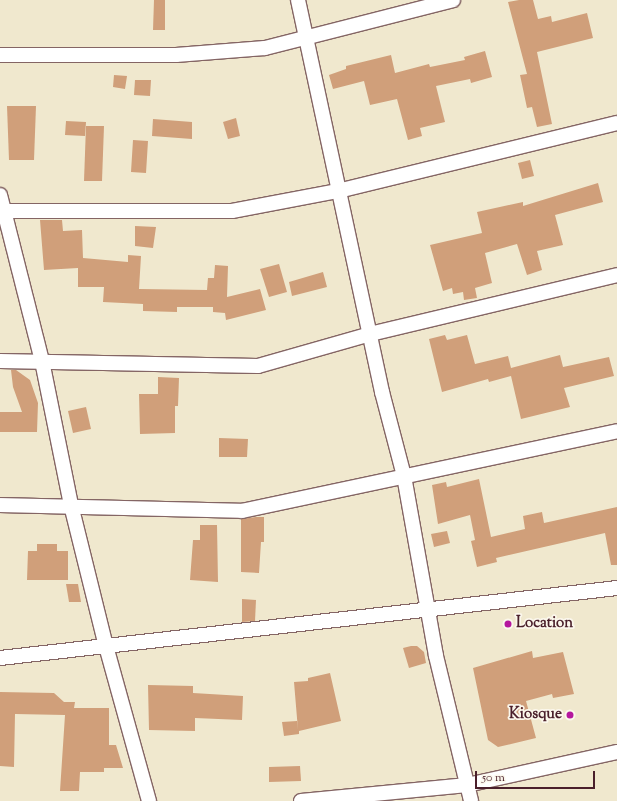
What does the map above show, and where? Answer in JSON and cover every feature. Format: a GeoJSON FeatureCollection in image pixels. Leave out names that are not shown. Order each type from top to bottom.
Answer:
{"type":"FeatureCollection","features":[{"type":"Feature","properties":{"kind":"street"},"geometry":{"type":"LineString","coordinates":[[298,0],[308,37],[338,191],[404,476],[429,609],[436,656],[471,801]]}},
{"type":"Feature","properties":{"kind":"street"},"geometry":{"type":"LineString","coordinates":[[0,55],[176,55],[264,48],[453,0]]}},
{"type":"Feature","properties":{"kind":"street"},"geometry":{"type":"LineString","coordinates":[[2,211],[232,211],[338,191],[617,123]]}},
{"type":"Feature","properties":{"kind":"street"},"geometry":{"type":"LineString","coordinates":[[0,194],[2,211],[42,361],[71,505],[106,646],[149,801]]}},
{"type":"Feature","properties":{"kind":"street"},"geometry":{"type":"LineString","coordinates":[[0,361],[258,366],[370,334],[617,276]]}},
{"type":"Feature","properties":{"kind":"street"},"geometry":{"type":"LineString","coordinates":[[0,505],[71,505],[242,511],[617,431]]}},
{"type":"Feature","properties":{"kind":"street"},"geometry":{"type":"LineString","coordinates":[[0,658],[617,588]]}},
{"type":"Feature","properties":{"kind":"street"},"geometry":{"type":"LineString","coordinates":[[301,801],[467,785],[617,752]]}},
{"type":"Feature","properties":{"kind":"building"},"geometry":{"type":"Polygon","coordinates":[[[154,0],[165,0],[165,30],[153,30],[154,0]]]}},
{"type":"Feature","properties":{"kind":"building"},"geometry":{"type":"Polygon","coordinates":[[[533,0],[538,19],[551,16],[552,22],[587,13],[593,38],[537,52],[552,124],[537,127],[532,107],[527,108],[520,75],[527,74],[508,2],[533,0]]]}},
{"type":"Feature","properties":{"kind":"building"},"geometry":{"type":"Polygon","coordinates":[[[485,51],[492,77],[471,83],[470,79],[436,86],[445,122],[420,128],[422,136],[408,140],[397,99],[370,105],[364,81],[333,89],[329,75],[346,69],[346,66],[391,55],[395,73],[429,64],[430,67],[465,60],[464,57],[485,51]]]}},
{"type":"Feature","properties":{"kind":"building"},"geometry":{"type":"Polygon","coordinates":[[[114,75],[127,76],[125,89],[113,87],[114,75]]]}},
{"type":"Feature","properties":{"kind":"building"},"geometry":{"type":"Polygon","coordinates":[[[135,80],[151,80],[150,96],[134,95],[135,80]]]}},
{"type":"Feature","properties":{"kind":"building"},"geometry":{"type":"Polygon","coordinates":[[[7,106],[36,106],[34,160],[9,160],[7,106]]]}},
{"type":"Feature","properties":{"kind":"building"},"geometry":{"type":"Polygon","coordinates":[[[236,118],[240,136],[228,139],[223,122],[236,118]]]}},
{"type":"Feature","properties":{"kind":"building"},"geometry":{"type":"Polygon","coordinates":[[[153,119],[192,122],[192,139],[152,136],[153,119]]]}},
{"type":"Feature","properties":{"kind":"building"},"geometry":{"type":"Polygon","coordinates":[[[66,121],[86,122],[85,136],[65,135],[66,121]]]}},
{"type":"Feature","properties":{"kind":"building"},"geometry":{"type":"Polygon","coordinates":[[[86,126],[104,126],[102,181],[84,181],[86,126]]]}},
{"type":"Feature","properties":{"kind":"building"},"geometry":{"type":"Polygon","coordinates":[[[133,140],[148,141],[146,173],[131,172],[133,140]]]}},
{"type":"Feature","properties":{"kind":"building"},"geometry":{"type":"Polygon","coordinates":[[[530,160],[534,176],[522,179],[518,163],[530,160]]]}},
{"type":"Feature","properties":{"kind":"building"},"geometry":{"type":"Polygon","coordinates":[[[598,183],[603,202],[555,215],[563,245],[537,251],[542,270],[527,275],[517,244],[485,253],[492,283],[475,288],[477,298],[464,300],[463,292],[453,294],[452,288],[443,291],[430,245],[482,233],[477,212],[523,202],[523,206],[598,183]]]}},
{"type":"Feature","properties":{"kind":"building"},"geometry":{"type":"Polygon","coordinates":[[[40,220],[62,220],[63,231],[82,230],[83,258],[128,262],[128,255],[141,256],[139,289],[207,290],[208,278],[214,278],[215,265],[228,266],[227,297],[260,289],[266,310],[226,320],[225,313],[213,312],[213,307],[177,307],[177,312],[143,311],[143,304],[103,302],[104,287],[78,287],[78,268],[44,270],[40,220]]]}},
{"type":"Feature","properties":{"kind":"building"},"geometry":{"type":"Polygon","coordinates":[[[135,226],[156,227],[153,248],[135,246],[135,226]]]}},
{"type":"Feature","properties":{"kind":"building"},"geometry":{"type":"Polygon","coordinates":[[[279,264],[287,292],[269,297],[260,269],[279,264]]]}},
{"type":"Feature","properties":{"kind":"building"},"geometry":{"type":"Polygon","coordinates":[[[323,272],[327,287],[292,296],[289,282],[323,272]]]}},
{"type":"Feature","properties":{"kind":"building"},"geometry":{"type":"Polygon","coordinates":[[[445,335],[447,340],[467,335],[475,364],[508,356],[511,368],[560,355],[563,367],[609,357],[614,376],[564,388],[570,407],[521,419],[511,376],[489,382],[488,379],[442,392],[429,339],[445,335]]]}},
{"type":"Feature","properties":{"kind":"building"},"geometry":{"type":"Polygon","coordinates":[[[11,370],[16,370],[30,380],[38,403],[37,432],[0,432],[0,412],[22,412],[13,387],[11,370]]]}},
{"type":"Feature","properties":{"kind":"building"},"geometry":{"type":"Polygon","coordinates":[[[158,377],[179,378],[178,406],[175,406],[175,433],[140,434],[139,394],[158,394],[158,377]]]}},
{"type":"Feature","properties":{"kind":"building"},"geometry":{"type":"Polygon","coordinates":[[[86,407],[91,429],[73,433],[68,411],[86,407]]]}},
{"type":"Feature","properties":{"kind":"building"},"geometry":{"type":"Polygon","coordinates":[[[219,438],[248,439],[247,457],[219,457],[219,438]]]}},
{"type":"Feature","properties":{"kind":"building"},"geometry":{"type":"Polygon","coordinates":[[[479,479],[491,537],[525,529],[523,516],[542,512],[544,523],[617,507],[617,565],[611,565],[605,533],[496,558],[497,562],[477,567],[471,541],[475,540],[470,515],[438,524],[432,485],[446,482],[447,487],[479,479]]]}},
{"type":"Feature","properties":{"kind":"building"},"geometry":{"type":"Polygon","coordinates":[[[264,517],[264,542],[261,542],[259,573],[241,572],[241,519],[264,517]]]}},
{"type":"Feature","properties":{"kind":"building"},"geometry":{"type":"Polygon","coordinates":[[[200,525],[217,525],[218,582],[190,580],[193,540],[200,540],[200,525]]]}},
{"type":"Feature","properties":{"kind":"building"},"geometry":{"type":"Polygon","coordinates":[[[447,531],[450,543],[434,547],[431,534],[447,531]]]}},
{"type":"Feature","properties":{"kind":"building"},"geometry":{"type":"Polygon","coordinates":[[[37,544],[57,544],[57,551],[68,551],[68,580],[27,580],[28,551],[37,551],[37,544]]]}},
{"type":"Feature","properties":{"kind":"building"},"geometry":{"type":"Polygon","coordinates":[[[66,584],[78,584],[81,602],[69,602],[66,584]]]}},
{"type":"Feature","properties":{"kind":"building"},"geometry":{"type":"Polygon","coordinates":[[[242,599],[256,600],[255,621],[242,622],[242,599]]]}},
{"type":"Feature","properties":{"kind":"building"},"geometry":{"type":"Polygon","coordinates":[[[417,646],[424,652],[426,663],[409,668],[403,648],[417,646]]]}},
{"type":"Feature","properties":{"kind":"building"},"geometry":{"type":"Polygon","coordinates":[[[532,651],[533,658],[563,652],[574,694],[553,698],[552,694],[526,701],[536,738],[498,747],[488,740],[473,668],[532,651]]]}},
{"type":"Feature","properties":{"kind":"building"},"geometry":{"type":"Polygon","coordinates":[[[330,673],[341,721],[299,731],[299,734],[284,736],[282,722],[297,721],[298,730],[294,682],[308,681],[308,678],[330,673]]]}},
{"type":"Feature","properties":{"kind":"building"},"geometry":{"type":"Polygon","coordinates":[[[148,685],[193,686],[193,693],[243,696],[242,720],[195,718],[195,731],[149,730],[148,685]]]}},
{"type":"Feature","properties":{"kind":"building"},"geometry":{"type":"Polygon","coordinates":[[[0,692],[54,693],[64,702],[75,702],[74,708],[109,708],[109,745],[116,745],[123,768],[104,768],[104,772],[80,772],[79,791],[60,791],[65,715],[15,714],[14,767],[0,766],[0,692]]]}},
{"type":"Feature","properties":{"kind":"building"},"geometry":{"type":"Polygon","coordinates":[[[300,766],[301,781],[269,782],[269,767],[300,766]]]}},
{"type":"Feature","properties":{"kind":"place","name":"Location"},"geometry":{"type":"Point","coordinates":[508,624]}},
{"type":"Feature","properties":{"kind":"place","name":"Kiosque"},"geometry":{"type":"Point","coordinates":[570,715]}}]}
